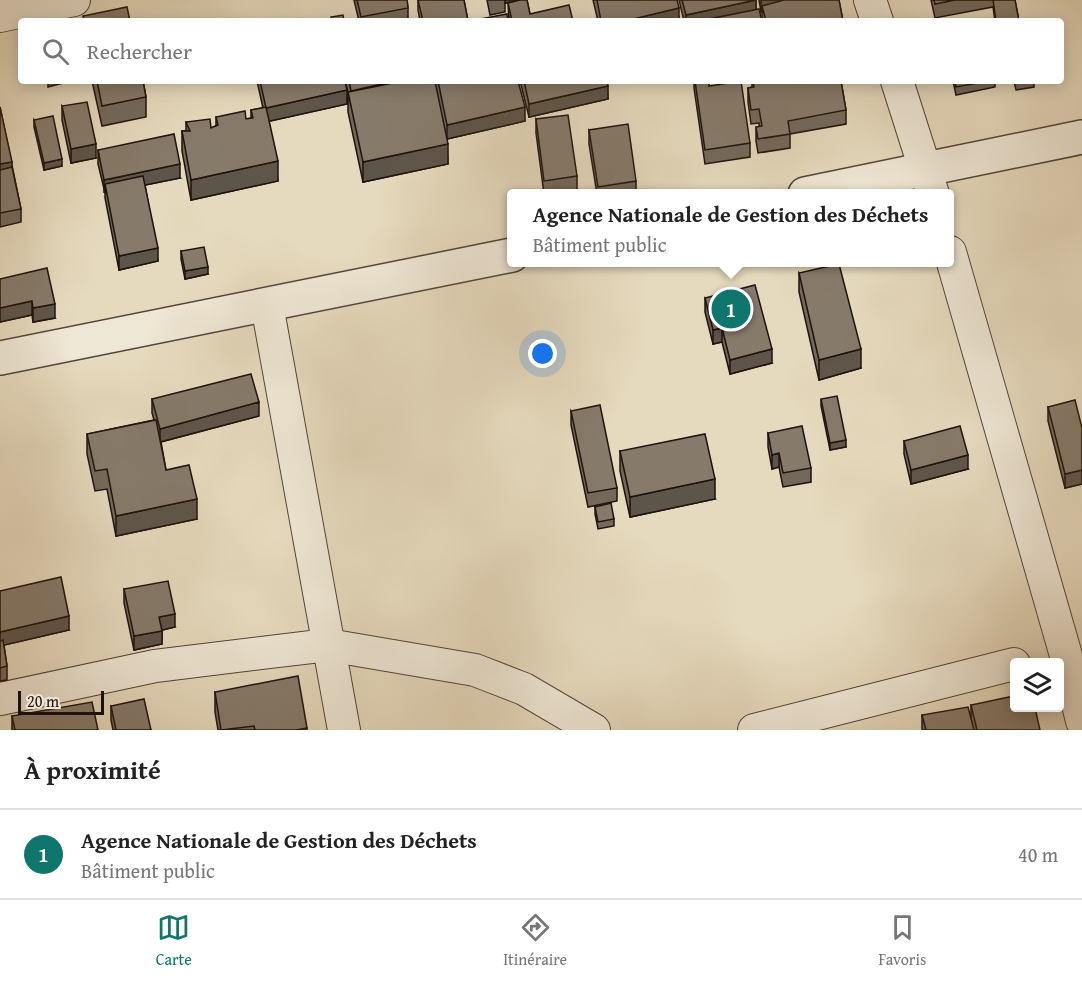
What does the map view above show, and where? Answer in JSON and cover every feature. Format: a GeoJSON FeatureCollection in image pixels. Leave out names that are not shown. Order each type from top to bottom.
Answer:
{"type":"FeatureCollection","features":[{"type":"Feature","properties":{"kind":"street"},"geometry":{"type":"LineString","coordinates":[[0,15],[74,0]]}},
{"type":"Feature","properties":{"kind":"street"},"geometry":{"type":"LineString","coordinates":[[870,0],[876,18]]}},
{"type":"Feature","properties":{"kind":"street"},"geometry":{"type":"LineString","coordinates":[[898,84],[929,181]]}},
{"type":"Feature","properties":{"kind":"street"},"geometry":{"type":"LineString","coordinates":[[853,189],[929,181],[1082,137]]}},
{"type":"Feature","properties":{"kind":"street"},"geometry":{"type":"LineString","coordinates":[[0,358],[507,256]]}},
{"type":"Feature","properties":{"kind":"street"},"geometry":{"type":"LineString","coordinates":[[954,265],[1074,649],[1082,721]]}},
{"type":"Feature","properties":{"kind":"street"},"geometry":{"type":"LineString","coordinates":[[267,305],[344,730]]}},
{"type":"Feature","properties":{"kind":"street"},"geometry":{"type":"LineString","coordinates":[[0,699],[155,666],[328,645],[475,670],[524,689],[594,730]]}},
{"type":"Feature","properties":{"kind":"street"},"geometry":{"type":"LineString","coordinates":[[1041,658],[1074,649]]}},
{"type":"Feature","properties":{"kind":"street"},"geometry":{"type":"LineString","coordinates":[[754,730],[1010,665]]}},
{"type":"Feature","properties":{"kind":"building"},"geometry":{"type":"Polygon","coordinates":[[[357,0],[407,0],[408,8],[361,17],[357,0]]]}},
{"type":"Feature","properties":{"kind":"building"},"geometry":{"type":"Polygon","coordinates":[[[418,0],[464,0],[467,18],[422,18],[418,0]]]}},
{"type":"Feature","properties":{"kind":"building"},"geometry":{"type":"Polygon","coordinates":[[[527,0],[530,14],[569,5],[572,18],[511,18],[508,3],[527,0]]]}},
{"type":"Feature","properties":{"kind":"building"},"geometry":{"type":"Polygon","coordinates":[[[597,0],[677,0],[679,8],[637,18],[600,18],[597,0]]]}},
{"type":"Feature","properties":{"kind":"building"},"geometry":{"type":"Polygon","coordinates":[[[682,0],[756,0],[686,15],[682,0]]]}},
{"type":"Feature","properties":{"kind":"building"},"geometry":{"type":"Polygon","coordinates":[[[784,0],[839,0],[842,18],[765,18],[762,6],[784,0]]]}},
{"type":"Feature","properties":{"kind":"building"},"geometry":{"type":"Polygon","coordinates":[[[934,0],[955,0],[935,4],[934,0]]]}},
{"type":"Feature","properties":{"kind":"building"},"geometry":{"type":"Polygon","coordinates":[[[993,0],[1015,0],[1018,18],[996,18],[993,0]]]}},
{"type":"Feature","properties":{"kind":"building"},"geometry":{"type":"Polygon","coordinates":[[[127,7],[129,18],[83,18],[83,16],[127,7]]]}},
{"type":"Feature","properties":{"kind":"building"},"geometry":{"type":"Polygon","coordinates":[[[759,9],[761,18],[714,18],[759,9]]]}},
{"type":"Feature","properties":{"kind":"building"},"geometry":{"type":"Polygon","coordinates":[[[507,14],[508,18],[485,18],[507,14]]]}},
{"type":"Feature","properties":{"kind":"building"},"geometry":{"type":"Polygon","coordinates":[[[343,15],[344,18],[331,18],[343,15]]]}},
{"type":"Feature","properties":{"kind":"building"},"geometry":{"type":"Polygon","coordinates":[[[98,84],[144,84],[146,97],[102,106],[98,84]]]}},
{"type":"Feature","properties":{"kind":"building"},"geometry":{"type":"Polygon","coordinates":[[[261,84],[346,84],[347,90],[266,108],[261,84]]]}},
{"type":"Feature","properties":{"kind":"building"},"geometry":{"type":"Polygon","coordinates":[[[350,84],[382,84],[351,91],[350,84]]]}},
{"type":"Feature","properties":{"kind":"building"},"geometry":{"type":"Polygon","coordinates":[[[388,84],[436,84],[448,144],[363,162],[348,92],[388,84]]]}},
{"type":"Feature","properties":{"kind":"building"},"geometry":{"type":"Polygon","coordinates":[[[439,84],[519,84],[525,107],[447,125],[439,84]]]}},
{"type":"Feature","properties":{"kind":"building"},"geometry":{"type":"Polygon","coordinates":[[[525,84],[608,84],[608,86],[529,104],[525,84]]]}},
{"type":"Feature","properties":{"kind":"building"},"geometry":{"type":"Polygon","coordinates":[[[695,84],[709,84],[709,86],[741,84],[750,143],[705,150],[695,84]]]}},
{"type":"Feature","properties":{"kind":"building"},"geometry":{"type":"Polygon","coordinates":[[[754,84],[842,84],[846,110],[788,121],[790,134],[758,139],[756,127],[762,126],[759,109],[751,110],[748,88],[754,87],[754,84]]]}},
{"type":"Feature","properties":{"kind":"building"},"geometry":{"type":"Polygon","coordinates":[[[956,84],[972,84],[956,87],[956,84]]]}},
{"type":"Feature","properties":{"kind":"building"},"geometry":{"type":"Polygon","coordinates":[[[87,102],[96,144],[71,149],[62,106],[87,102]]]}},
{"type":"Feature","properties":{"kind":"building"},"geometry":{"type":"Polygon","coordinates":[[[0,107],[12,162],[0,164],[0,107]]]}},
{"type":"Feature","properties":{"kind":"building"},"geometry":{"type":"Polygon","coordinates":[[[266,107],[278,161],[191,180],[182,131],[190,131],[186,122],[210,119],[211,128],[218,125],[216,117],[245,111],[246,119],[253,118],[251,110],[266,107]]]}},
{"type":"Feature","properties":{"kind":"building"},"geometry":{"type":"Polygon","coordinates":[[[568,115],[577,176],[544,181],[536,119],[568,115]]]}},
{"type":"Feature","properties":{"kind":"building"},"geometry":{"type":"Polygon","coordinates":[[[53,116],[62,159],[44,163],[34,120],[53,116]]]}},
{"type":"Feature","properties":{"kind":"building"},"geometry":{"type":"Polygon","coordinates":[[[628,124],[636,181],[598,187],[589,130],[628,124]]]}},
{"type":"Feature","properties":{"kind":"building"},"geometry":{"type":"Polygon","coordinates":[[[174,134],[180,164],[104,180],[98,150],[174,134]]]}},
{"type":"Feature","properties":{"kind":"building"},"geometry":{"type":"Polygon","coordinates":[[[12,167],[21,209],[0,213],[0,170],[12,167]]]}},
{"type":"Feature","properties":{"kind":"building"},"geometry":{"type":"Polygon","coordinates":[[[143,176],[158,248],[119,256],[105,184],[143,176]]]}},
{"type":"Feature","properties":{"kind":"building"},"geometry":{"type":"Polygon","coordinates":[[[204,247],[208,267],[185,271],[181,251],[204,247]]]}},
{"type":"Feature","properties":{"kind":"building"},"geometry":{"type":"Polygon","coordinates":[[[826,267],[840,267],[861,349],[819,360],[799,273],[826,267]]]}},
{"type":"Feature","properties":{"kind":"building"},"geometry":{"type":"Polygon","coordinates":[[[47,268],[55,304],[33,308],[32,301],[0,308],[0,279],[47,268]]]}},
{"type":"Feature","properties":{"kind":"building"},"geometry":{"type":"Polygon","coordinates":[[[755,285],[772,349],[730,360],[722,328],[713,330],[705,298],[755,285]]]}},
{"type":"Feature","properties":{"kind":"building"},"geometry":{"type":"Polygon","coordinates":[[[251,374],[259,402],[160,429],[152,399],[251,374]]]}},
{"type":"Feature","properties":{"kind":"building"},"geometry":{"type":"Polygon","coordinates":[[[837,396],[846,440],[830,443],[821,399],[837,396]]]}},
{"type":"Feature","properties":{"kind":"building"},"geometry":{"type":"Polygon","coordinates":[[[1075,400],[1082,428],[1082,470],[1065,474],[1048,407],[1075,400]]]}},
{"type":"Feature","properties":{"kind":"building"},"geometry":{"type":"Polygon","coordinates":[[[600,405],[617,488],[588,493],[571,411],[600,405]]]}},
{"type":"Feature","properties":{"kind":"building"},"geometry":{"type":"Polygon","coordinates":[[[156,420],[166,470],[189,465],[197,499],[116,516],[107,469],[95,471],[87,434],[156,420]]]}},
{"type":"Feature","properties":{"kind":"building"},"geometry":{"type":"Polygon","coordinates":[[[802,426],[811,468],[783,473],[779,453],[772,455],[768,433],[802,426]]]}},
{"type":"Feature","properties":{"kind":"building"},"geometry":{"type":"Polygon","coordinates":[[[960,426],[968,455],[911,470],[904,441],[960,426]]]}},
{"type":"Feature","properties":{"kind":"building"},"geometry":{"type":"Polygon","coordinates":[[[705,434],[715,479],[630,497],[620,451],[705,434]]]}},
{"type":"Feature","properties":{"kind":"building"},"geometry":{"type":"Polygon","coordinates":[[[611,503],[614,519],[598,522],[595,507],[611,503]]]}},
{"type":"Feature","properties":{"kind":"building"},"geometry":{"type":"Polygon","coordinates":[[[61,577],[69,616],[0,632],[0,591],[61,577]]]}},
{"type":"Feature","properties":{"kind":"building"},"geometry":{"type":"Polygon","coordinates":[[[168,581],[175,614],[159,617],[162,631],[134,636],[124,589],[168,581]]]}},
{"type":"Feature","properties":{"kind":"building"},"geometry":{"type":"Polygon","coordinates":[[[3,640],[7,666],[0,668],[0,641],[3,640]]]}},
{"type":"Feature","properties":{"kind":"building"},"geometry":{"type":"Polygon","coordinates":[[[298,676],[307,728],[255,730],[254,726],[221,730],[215,692],[298,676]]]}},
{"type":"Feature","properties":{"kind":"building"},"geometry":{"type":"Polygon","coordinates":[[[1010,697],[1010,712],[1036,712],[1040,730],[977,730],[971,705],[1010,697]]]}},
{"type":"Feature","properties":{"kind":"building"},"geometry":{"type":"Polygon","coordinates":[[[144,699],[151,730],[116,730],[111,706],[144,699]]]}},
{"type":"Feature","properties":{"kind":"building"},"geometry":{"type":"Polygon","coordinates":[[[92,702],[98,730],[15,730],[12,716],[92,702]]]}},
{"type":"Feature","properties":{"kind":"building"},"geometry":{"type":"Polygon","coordinates":[[[968,707],[974,730],[926,730],[922,715],[968,707]]]}},
{"type":"Feature","properties":{"kind":"place","name":"Agence Nationale de Gestion des Déchets"},"geometry":{"type":"Point","coordinates":[731,309]}}]}
